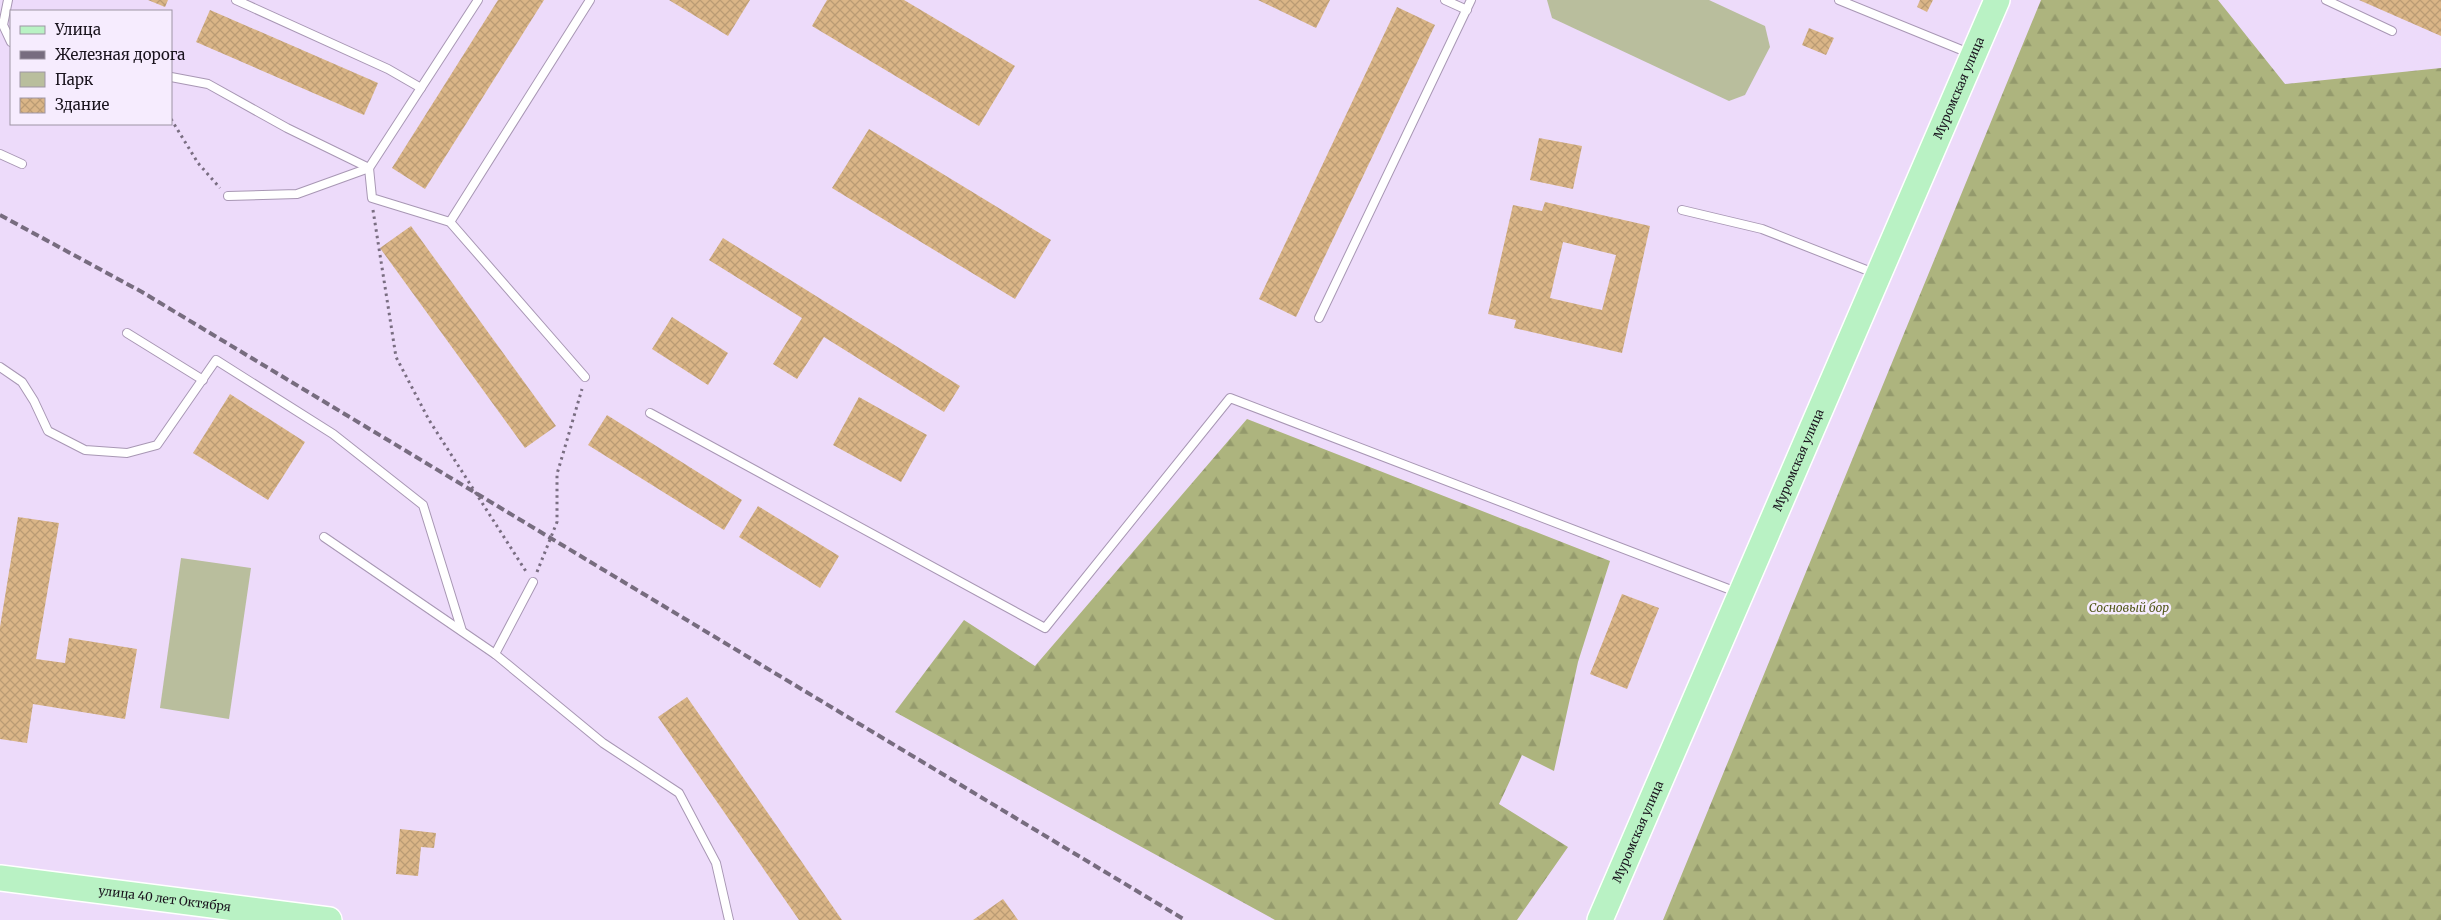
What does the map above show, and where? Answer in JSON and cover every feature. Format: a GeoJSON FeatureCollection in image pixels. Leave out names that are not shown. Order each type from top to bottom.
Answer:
{"type":"FeatureCollection","features":[{"type":"Feature","properties":{"kind":"main road","name":"Муромская улица"},"geometry":{"type":"LineString","coordinates":[[1600,920],[1997,0]]}},
{"type":"Feature","properties":{"kind":"main road","name":"улица 40 лет Октября"},"geometry":{"type":"LineString","coordinates":[[0,878],[329,920]]}},
{"type":"Feature","properties":{"kind":"lane"},"geometry":{"type":"LineString","coordinates":[[8,0],[3,25],[10,40]]}},
{"type":"Feature","properties":{"kind":"lane"},"geometry":{"type":"LineString","coordinates":[[236,0],[388,69],[421,88]]}},
{"type":"Feature","properties":{"kind":"lane"},"geometry":{"type":"LineString","coordinates":[[228,196],[297,194],[369,168],[478,0]]}},
{"type":"Feature","properties":{"kind":"lane"},"geometry":{"type":"LineString","coordinates":[[450,222],[590,0]]}},
{"type":"Feature","properties":{"kind":"lane"},"geometry":{"type":"LineString","coordinates":[[1445,0],[1466,10]]}},
{"type":"Feature","properties":{"kind":"lane"},"geometry":{"type":"LineString","coordinates":[[1319,318],[1471,0]]}},
{"type":"Feature","properties":{"kind":"lane"},"geometry":{"type":"LineString","coordinates":[[1839,0],[1974,55]]}},
{"type":"Feature","properties":{"kind":"lane"},"geometry":{"type":"LineString","coordinates":[[2326,0],[2392,31]]}},
{"type":"Feature","properties":{"kind":"lane"},"geometry":{"type":"LineString","coordinates":[[172,77],[208,84],[287,128],[369,168]]}},
{"type":"Feature","properties":{"kind":"lane"},"geometry":{"type":"LineString","coordinates":[[0,154],[22,164]]}},
{"type":"Feature","properties":{"kind":"lane"},"geometry":{"type":"LineString","coordinates":[[369,168],[372,198],[450,222],[585,377]]}},
{"type":"Feature","properties":{"kind":"lane"},"geometry":{"type":"LineString","coordinates":[[1682,210],[1762,229],[1878,275]]}},
{"type":"Feature","properties":{"kind":"lane"},"geometry":{"type":"LineString","coordinates":[[128,333],[203,380]]}},
{"type":"Feature","properties":{"kind":"lane"},"geometry":{"type":"LineString","coordinates":[[0,367],[22,382],[34,401],[48,431],[84,450],[127,453],[157,445],[216,360],[333,434],[423,505],[462,631]]}},
{"type":"Feature","properties":{"kind":"lane"},"geometry":{"type":"LineString","coordinates":[[650,413],[1045,628],[1230,398],[1741,594]]}},
{"type":"Feature","properties":{"kind":"lane"},"geometry":{"type":"LineString","coordinates":[[324,537],[495,654],[603,743],[679,793],[716,864],[729,920]]}},
{"type":"Feature","properties":{"kind":"lane"},"geometry":{"type":"LineString","coordinates":[[495,654],[533,582]]}},
{"type":"Feature","properties":{"kind":"path"},"geometry":{"type":"LineString","coordinates":[[172,121],[198,163],[228,196]]}},
{"type":"Feature","properties":{"kind":"path"},"geometry":{"type":"LineString","coordinates":[[372,198],[396,357],[429,420],[533,582]]}},
{"type":"Feature","properties":{"kind":"path"},"geometry":{"type":"LineString","coordinates":[[533,582],[557,522],[557,474],[574,423],[585,377]]}},
{"type":"Feature","properties":{"kind":"green space"},"geometry":{"type":"Polygon","coordinates":[[[1547,0],[1709,0],[1765,26],[1770,47],[1745,95],[1729,101],[1552,18],[1547,0]]]}},
{"type":"Feature","properties":{"kind":"green space","name":"Сосновый бор"},"geometry":{"type":"Polygon","coordinates":[[[2041,0],[2218,0],[2285,84],[2441,68],[2441,920],[1663,920],[2041,0]]]}},
{"type":"Feature","properties":{"kind":"green space"},"geometry":{"type":"Polygon","coordinates":[[[1247,419],[1610,561],[1578,662],[1554,771],[1522,755],[1499,804],[1568,847],[1517,920],[1275,920],[895,712],[964,620],[1035,666],[1247,419]]]}},
{"type":"Feature","properties":{"kind":"green space"},"geometry":{"type":"Polygon","coordinates":[[[181,558],[251,568],[229,719],[160,708],[181,558]]]}},
{"type":"Feature","properties":{"kind":"building"},"geometry":{"type":"Polygon","coordinates":[[[148,0],[168,0],[165,7],[148,0]]]}},
{"type":"Feature","properties":{"kind":"building"},"geometry":{"type":"Polygon","coordinates":[[[498,0],[544,0],[425,189],[392,168],[498,0]]]}},
{"type":"Feature","properties":{"kind":"building"},"geometry":{"type":"Polygon","coordinates":[[[669,0],[750,0],[728,36],[669,0]]]}},
{"type":"Feature","properties":{"kind":"building"},"geometry":{"type":"Polygon","coordinates":[[[827,0],[904,0],[1015,66],[979,126],[812,26],[827,0]]]}},
{"type":"Feature","properties":{"kind":"building"},"geometry":{"type":"Polygon","coordinates":[[[1258,0],[1330,0],[1316,28],[1258,0]]]}},
{"type":"Feature","properties":{"kind":"building"},"geometry":{"type":"Polygon","coordinates":[[[1920,0],[1933,0],[1927,12],[1917,7],[1920,0]]]}},
{"type":"Feature","properties":{"kind":"building"},"geometry":{"type":"Polygon","coordinates":[[[2359,0],[2441,0],[2441,36],[2359,0]]]}},
{"type":"Feature","properties":{"kind":"building"},"geometry":{"type":"Polygon","coordinates":[[[1397,7],[1435,25],[1296,317],[1259,299],[1397,7]]]}},
{"type":"Feature","properties":{"kind":"building"},"geometry":{"type":"Polygon","coordinates":[[[210,10],[378,83],[364,115],[196,42],[210,10]]]}},
{"type":"Feature","properties":{"kind":"building"},"geometry":{"type":"Polygon","coordinates":[[[1809,28],[1834,38],[1826,55],[1802,45],[1809,28]]]}},
{"type":"Feature","properties":{"kind":"building"},"geometry":{"type":"Polygon","coordinates":[[[869,129],[1051,240],[1015,299],[832,188],[869,129]]]}},
{"type":"Feature","properties":{"kind":"building"},"geometry":{"type":"Polygon","coordinates":[[[1539,138],[1582,146],[1573,189],[1530,180],[1539,138]]]}},
{"type":"Feature","properties":{"kind":"building"},"geometry":{"type":"Polygon","coordinates":[[[1545,202],[1650,226],[1622,353],[1514,328],[1516,320],[1488,314],[1513,205],[1542,211],[1545,202]],[[1563,242],[1550,298],[1602,310],[1616,255],[1563,242]]]}},
{"type":"Feature","properties":{"kind":"building"},"geometry":{"type":"Polygon","coordinates":[[[411,226],[556,426],[525,448],[380,248],[411,226]]]}},
{"type":"Feature","properties":{"kind":"building"},"geometry":{"type":"Polygon","coordinates":[[[723,238],[960,386],[944,412],[824,337],[797,379],[773,364],[802,318],[709,260],[723,238]]]}},
{"type":"Feature","properties":{"kind":"building"},"geometry":{"type":"Polygon","coordinates":[[[672,317],[728,353],[708,385],[652,349],[672,317]]]}},
{"type":"Feature","properties":{"kind":"building"},"geometry":{"type":"Polygon","coordinates":[[[230,394],[305,442],[268,500],[193,453],[230,394]]]}},
{"type":"Feature","properties":{"kind":"building"},"geometry":{"type":"Polygon","coordinates":[[[859,397],[927,435],[901,482],[833,445],[859,397]]]}},
{"type":"Feature","properties":{"kind":"building"},"geometry":{"type":"Polygon","coordinates":[[[607,415],[742,500],[724,530],[588,445],[607,415]]]}},
{"type":"Feature","properties":{"kind":"building"},"geometry":{"type":"Polygon","coordinates":[[[758,506],[839,556],[820,588],[739,537],[758,506]]]}},
{"type":"Feature","properties":{"kind":"building"},"geometry":{"type":"Polygon","coordinates":[[[18,517],[59,523],[36,659],[65,663],[69,638],[137,649],[125,719],[33,704],[27,743],[0,739],[0,627],[18,517]]]}},
{"type":"Feature","properties":{"kind":"building"},"geometry":{"type":"Polygon","coordinates":[[[1622,594],[1659,608],[1627,689],[1590,674],[1622,594]]]}},
{"type":"Feature","properties":{"kind":"building"},"geometry":{"type":"Polygon","coordinates":[[[687,697],[842,920],[799,920],[658,717],[687,697]]]}},
{"type":"Feature","properties":{"kind":"building"},"geometry":{"type":"Polygon","coordinates":[[[400,829],[436,833],[434,848],[421,847],[418,876],[396,874],[400,829]]]}},
{"type":"Feature","properties":{"kind":"building"},"geometry":{"type":"Polygon","coordinates":[[[1003,899],[1018,920],[973,920],[1003,899]]]}},
{"type":"Feature","properties":{"kind":"railway"},"geometry":{"type":"LineString","coordinates":[[0,215],[142,292],[1185,920]]}}]}
